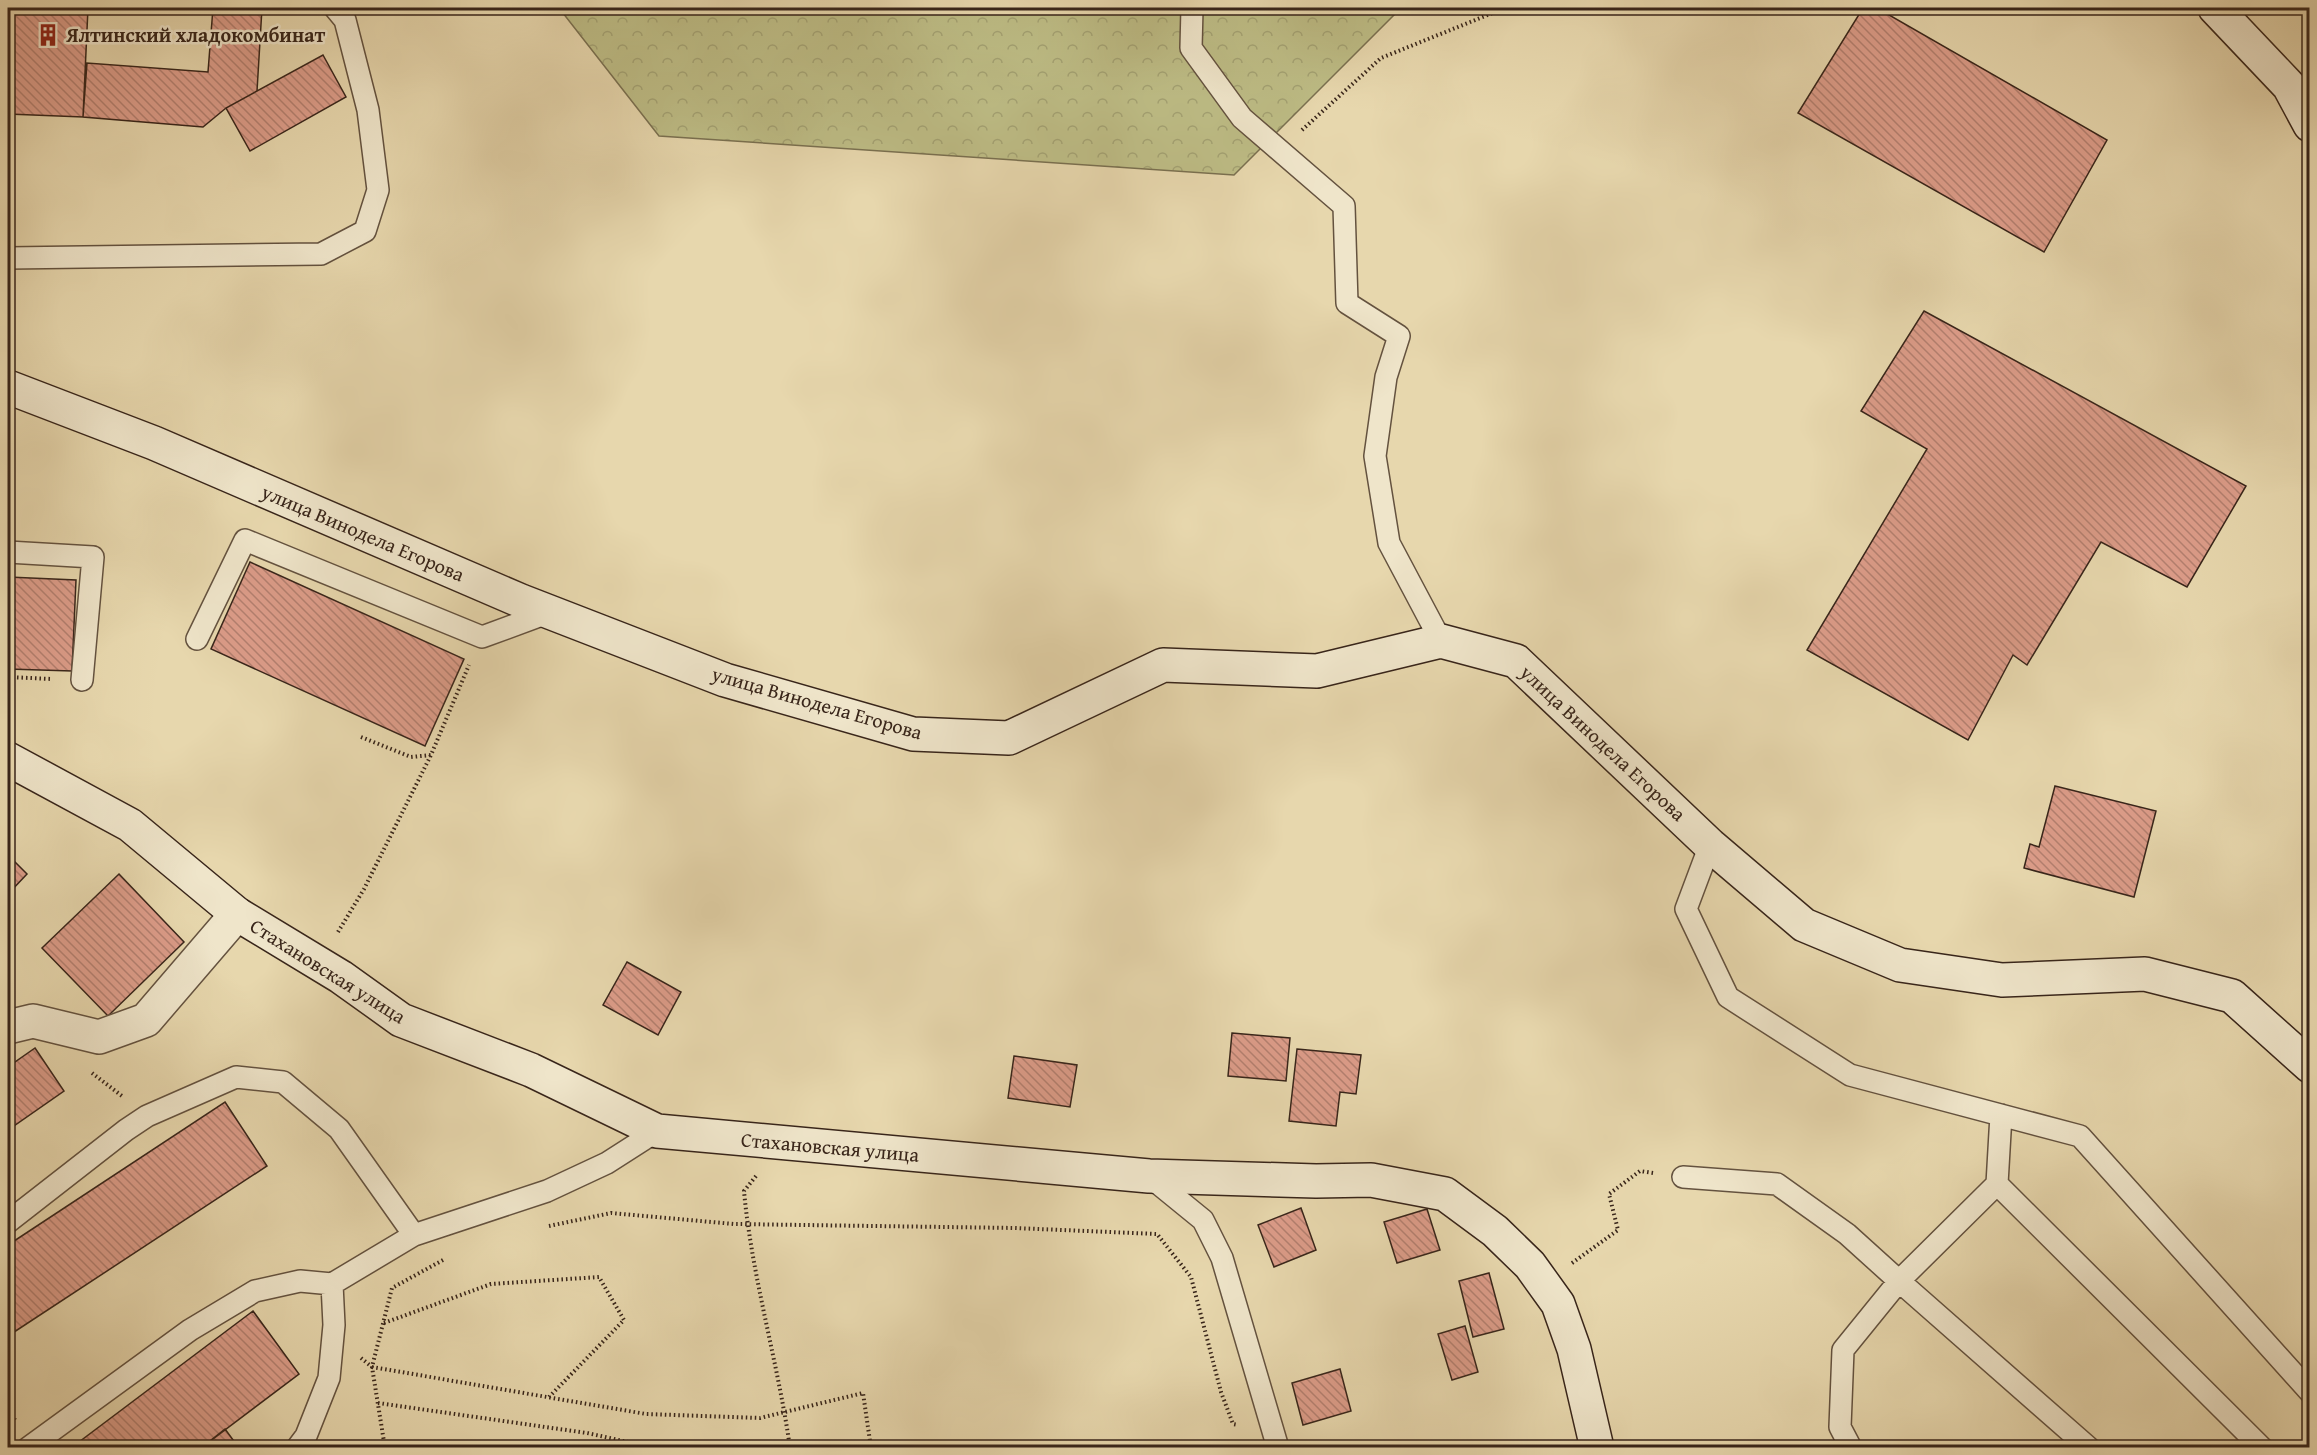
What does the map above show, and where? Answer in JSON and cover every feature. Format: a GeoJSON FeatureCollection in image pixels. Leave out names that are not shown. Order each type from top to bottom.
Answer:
{"type":"FeatureCollection","features":[{"type":"Feature","properties":{"kind":"main road"},"geometry":{"type":"LineString","coordinates":[[2214,8],[2289,86],[2310,125]]}},
{"type":"Feature","properties":{"kind":"main road","name":"улица Винодела Егорова"},"geometry":{"type":"LineString","coordinates":[[8,387],[154,443],[550,612],[725,680],[913,734],[1009,738],[1163,665],[1317,671],[1441,641],[1516,660],[1710,845],[1804,925],[1900,965],[2002,980],[2145,974],[2232,996],[2310,1066]]}},
{"type":"Feature","properties":{"kind":"main road","name":"Стахановская улица"},"geometry":{"type":"LineString","coordinates":[[8,759],[130,825],[237,914],[341,977],[401,1020],[531,1070],[657,1131],[1149,1176],[1316,1181],[1371,1180],[1444,1194],[1495,1231],[1530,1265],[1558,1304],[1574,1349],[1597,1448]]}},
{"type":"Feature","properties":{"kind":"main road"},"geometry":{"type":"LineString","coordinates":[[8,1027],[33,1021],[99,1037],[146,1020],[237,914]]}},
{"type":"Feature","properties":{"kind":"lane"},"geometry":{"type":"LineString","coordinates":[[8,258],[321,254],[365,231],[378,190],[368,110],[345,20],[335,8]]}},
{"type":"Feature","properties":{"kind":"lane"},"geometry":{"type":"LineString","coordinates":[[1192,8],[1191,48],[1242,118],[1344,207],[1347,303],[1399,336],[1386,377],[1375,456],[1389,543],[1441,641]]}},
{"type":"Feature","properties":{"kind":"lane"},"geometry":{"type":"LineString","coordinates":[[197,639],[245,540],[482,637],[550,612]]}},
{"type":"Feature","properties":{"kind":"lane"},"geometry":{"type":"LineString","coordinates":[[8,552],[93,557],[82,680]]}},
{"type":"Feature","properties":{"kind":"lane"},"geometry":{"type":"LineString","coordinates":[[1710,845],[1686,909],[1728,997],[1850,1075],[2080,1136],[2310,1392]]}},
{"type":"Feature","properties":{"kind":"lane"},"geometry":{"type":"LineString","coordinates":[[8,1222],[147,1116],[236,1077],[283,1082],[339,1129],[414,1235]]}},
{"type":"Feature","properties":{"kind":"lane"},"geometry":{"type":"LineString","coordinates":[[1851,1448],[1840,1427],[1843,1350],[1899,1281],[1997,1184],[2001,1115]]}},
{"type":"Feature","properties":{"kind":"lane"},"geometry":{"type":"LineString","coordinates":[[28,1448],[190,1330],[255,1291],[300,1281],[332,1284],[414,1235],[547,1191],[607,1163],[657,1131]]}},
{"type":"Feature","properties":{"kind":"lane"},"geometry":{"type":"LineString","coordinates":[[1149,1176],[1203,1220],[1222,1258],[1275,1439]]}},
{"type":"Feature","properties":{"kind":"lane"},"geometry":{"type":"LineString","coordinates":[[1683,1177],[1777,1184],[1847,1234],[2089,1448]]}},
{"type":"Feature","properties":{"kind":"lane"},"geometry":{"type":"LineString","coordinates":[[1997,1184],[2262,1448]]}},
{"type":"Feature","properties":{"kind":"lane"},"geometry":{"type":"LineString","coordinates":[[297,1448],[306,1436],[328,1378],[332,1336],[332,1284]]}},
{"type":"Feature","properties":{"kind":"path"},"geometry":{"type":"LineString","coordinates":[[1279,150],[1381,58],[1505,8]]}},
{"type":"Feature","properties":{"kind":"path"},"geometry":{"type":"LineString","coordinates":[[296,950],[337,933],[364,889],[431,754],[482,637]]}},
{"type":"Feature","properties":{"kind":"path"},"geometry":{"type":"LineString","coordinates":[[8,677],[82,680]]}},
{"type":"Feature","properties":{"kind":"path"},"geometry":{"type":"LineString","coordinates":[[361,737],[411,757],[431,754]]}},
{"type":"Feature","properties":{"kind":"path"},"geometry":{"type":"LineString","coordinates":[[783,1143],[744,1191],[747,1224],[785,1412],[790,1448]]}},
{"type":"Feature","properties":{"kind":"path"},"geometry":{"type":"LineString","coordinates":[[1543,1283],[1618,1230],[1609,1194],[1640,1171],[1683,1177]]}},
{"type":"Feature","properties":{"kind":"path"},"geometry":{"type":"LineString","coordinates":[[540,1227],[611,1213],[747,1224],[1015,1228],[1157,1234],[1191,1276],[1221,1392],[1233,1424],[1275,1439]]}},
{"type":"Feature","properties":{"kind":"path"},"geometry":{"type":"LineString","coordinates":[[385,1448],[372,1367],[392,1288],[452,1255]]}},
{"type":"Feature","properties":{"kind":"path"},"geometry":{"type":"LineString","coordinates":[[384,1323],[491,1284],[599,1277],[624,1320],[549,1397]]}},
{"type":"Feature","properties":{"kind":"path"},"geometry":{"type":"LineString","coordinates":[[332,1336],[372,1367],[646,1414],[760,1418],[863,1393],[871,1448]]}},
{"type":"Feature","properties":{"kind":"path"},"geometry":{"type":"LineString","coordinates":[[378,1403],[587,1433],[655,1448]]}},
{"type":"Feature","properties":{"kind":"green space"},"geometry":{"type":"Polygon","coordinates":[[[559,8],[1401,8],[1234,175],[659,136],[559,8]]]}},
{"type":"Feature","properties":{"kind":"building","name":"Ялтинский хладокомбинат"},"geometry":{"type":"Polygon","coordinates":[[[8,8],[88,8],[83,117],[8,114],[8,8]]]}},
{"type":"Feature","properties":{"kind":"building"},"geometry":{"type":"Polygon","coordinates":[[[213,8],[262,8],[257,91],[226,108],[203,127],[83,117],[87,63],[208,72],[213,8]]]}},
{"type":"Feature","properties":{"kind":"building"},"geometry":{"type":"Polygon","coordinates":[[[1863,8],[1877,8],[2107,140],[2044,252],[1798,113],[1863,8]]]}},
{"type":"Feature","properties":{"kind":"building"},"geometry":{"type":"Polygon","coordinates":[[[323,55],[346,97],[250,151],[226,108],[323,55]]]}},
{"type":"Feature","properties":{"kind":"building"},"geometry":{"type":"Polygon","coordinates":[[[1924,311],[2246,486],[2187,587],[2101,542],[2027,665],[2013,655],[1968,740],[1807,650],[1927,449],[1861,411],[1924,311]]]}},
{"type":"Feature","properties":{"kind":"building"},"geometry":{"type":"Polygon","coordinates":[[[250,562],[464,659],[425,746],[211,649],[250,562]]]}},
{"type":"Feature","properties":{"kind":"building"},"geometry":{"type":"Polygon","coordinates":[[[8,577],[76,580],[72,671],[8,669],[8,577]]]}},
{"type":"Feature","properties":{"kind":"building"},"geometry":{"type":"Polygon","coordinates":[[[2055,786],[2156,811],[2134,897],[2024,868],[2030,844],[2039,847],[2055,786]]]}},
{"type":"Feature","properties":{"kind":"building"},"geometry":{"type":"Polygon","coordinates":[[[8,855],[27,874],[8,894],[8,855]]]}},
{"type":"Feature","properties":{"kind":"building"},"geometry":{"type":"Polygon","coordinates":[[[119,874],[184,942],[108,1016],[42,948],[119,874]]]}},
{"type":"Feature","properties":{"kind":"building"},"geometry":{"type":"Polygon","coordinates":[[[627,962],[681,992],[658,1035],[603,1005],[627,962]]]}},
{"type":"Feature","properties":{"kind":"building"},"geometry":{"type":"Polygon","coordinates":[[[1232,1033],[1290,1038],[1286,1081],[1228,1076],[1232,1033]]]}},
{"type":"Feature","properties":{"kind":"building"},"geometry":{"type":"Polygon","coordinates":[[[35,1048],[64,1091],[8,1130],[8,1067],[35,1048]]]}},
{"type":"Feature","properties":{"kind":"building"},"geometry":{"type":"Polygon","coordinates":[[[1297,1049],[1361,1055],[1356,1094],[1340,1092],[1336,1126],[1289,1121],[1297,1049]]]}},
{"type":"Feature","properties":{"kind":"building"},"geometry":{"type":"Polygon","coordinates":[[[1014,1056],[1077,1065],[1070,1107],[1008,1098],[1014,1056]]]}},
{"type":"Feature","properties":{"kind":"building"},"geometry":{"type":"Polygon","coordinates":[[[225,1102],[267,1166],[8,1336],[8,1245],[225,1102]]]}},
{"type":"Feature","properties":{"kind":"building"},"geometry":{"type":"Polygon","coordinates":[[[1301,1208],[1316,1250],[1274,1267],[1258,1225],[1301,1208]]]}},
{"type":"Feature","properties":{"kind":"building"},"geometry":{"type":"Polygon","coordinates":[[[1427,1209],[1440,1250],[1397,1263],[1384,1222],[1427,1209]]]}},
{"type":"Feature","properties":{"kind":"building"},"geometry":{"type":"Polygon","coordinates":[[[1489,1273],[1504,1329],[1473,1337],[1459,1281],[1489,1273]]]}},
{"type":"Feature","properties":{"kind":"building"},"geometry":{"type":"Polygon","coordinates":[[[253,1311],[299,1374],[201,1448],[71,1448],[253,1311]]]}},
{"type":"Feature","properties":{"kind":"building"},"geometry":{"type":"Polygon","coordinates":[[[1465,1326],[1478,1372],[1452,1380],[1438,1334],[1465,1326]]]}},
{"type":"Feature","properties":{"kind":"building"},"geometry":{"type":"Polygon","coordinates":[[[1340,1369],[1351,1411],[1303,1425],[1292,1383],[1340,1369]]]}},
{"type":"Feature","properties":{"kind":"building"},"geometry":{"type":"Polygon","coordinates":[[[225,1429],[239,1448],[201,1448],[225,1429]]]}},
{"type":"Feature","properties":{"kind":"place","name":"Ялтинский хладокомбинат"},"geometry":{"type":"Point","coordinates":[48,35]}}]}
